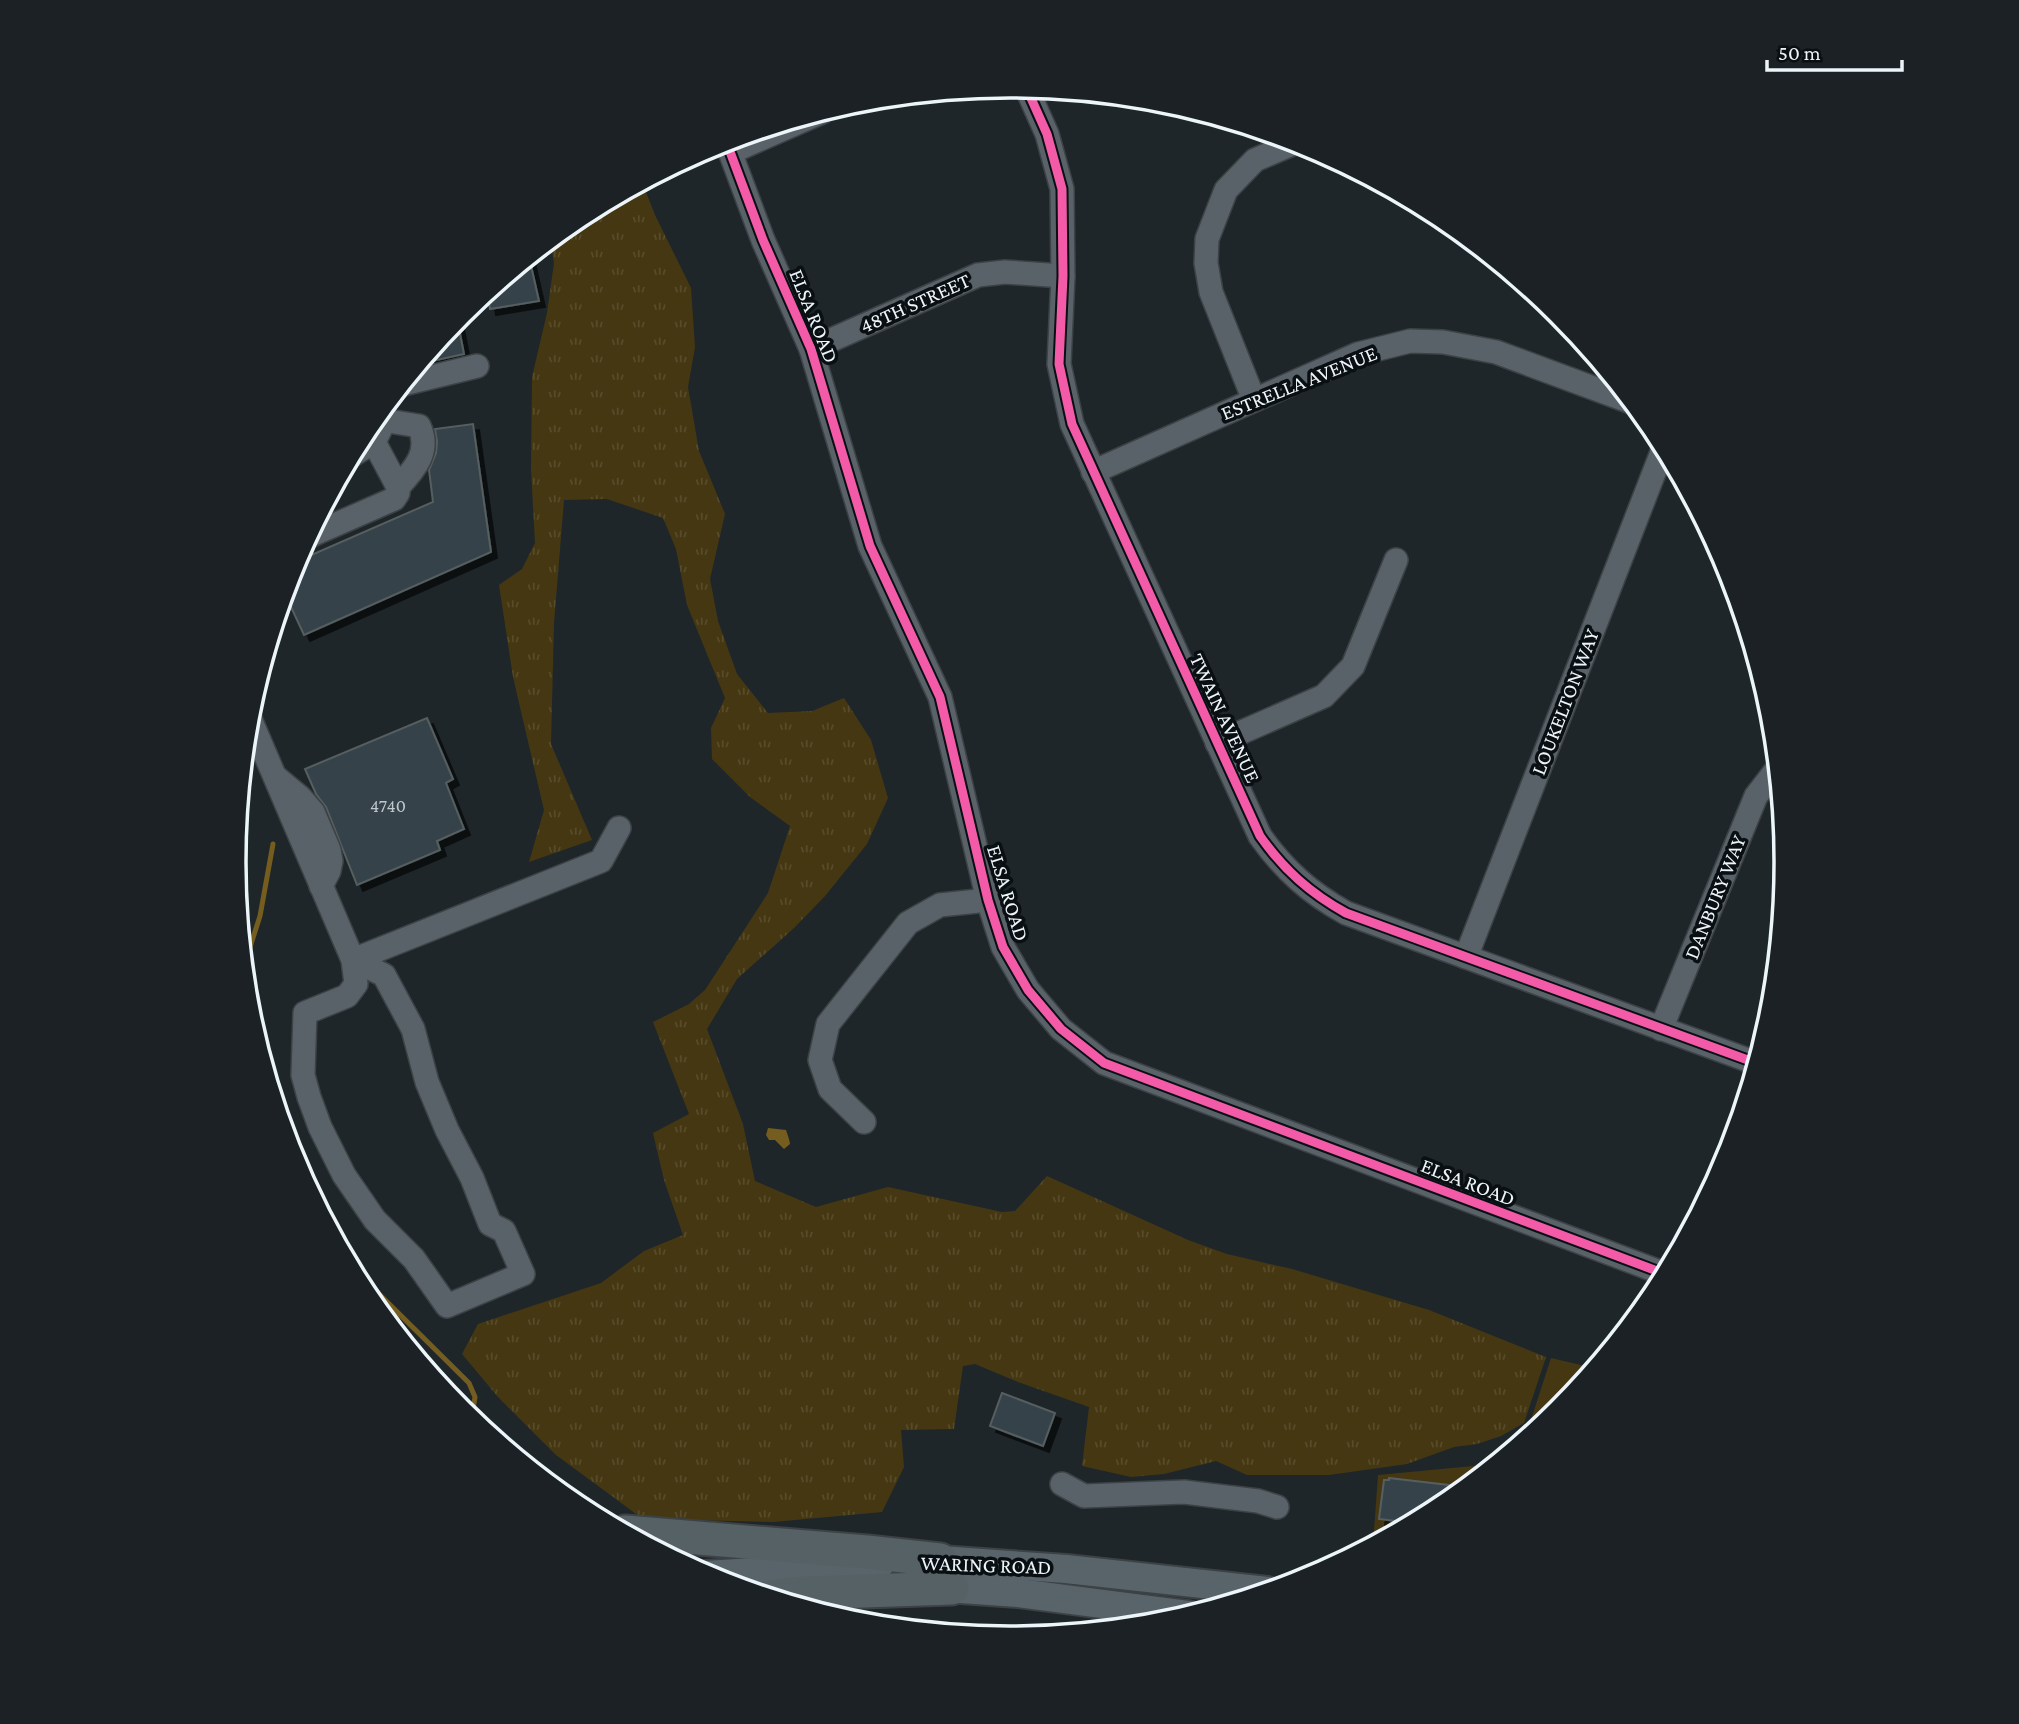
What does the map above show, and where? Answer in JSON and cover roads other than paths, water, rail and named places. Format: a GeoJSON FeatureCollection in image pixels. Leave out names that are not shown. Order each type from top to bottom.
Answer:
{"type":"FeatureCollection","features":[{"type":"Feature","properties":{"kind":"highway"},"geometry":{"type":"LineString","coordinates":[[646,1534],[854,1551],[946,1574]]}},
{"type":"Feature","properties":{"kind":"highway"},"geometry":{"type":"LineString","coordinates":[[792,1594],[946,1574]]}},
{"type":"Feature","properties":{"kind":"main road","name":"WARING ROAD"},"geometry":{"type":"LineString","coordinates":[[736,1575],[946,1574],[1066,1569],[1244,1588]]}},
{"type":"Feature","properties":{"kind":"main road","name":"WARING ROAD"},"geometry":{"type":"LineString","coordinates":[[768,1586],[851,1586],[946,1574],[1018,1593],[1158,1611]]}},
{"type":"Feature","properties":{"kind":"street","name":"TWAIN AVENUE"},"geometry":{"type":"LineString","coordinates":[[1031,99],[1047,134],[1062,189],[1063,276],[1059,364],[1072,424],[1260,836],[1278,861],[1321,899],[1346,913],[1747,1060]]}},
{"type":"Feature","properties":{"kind":"street"},"geometry":{"type":"LineString","coordinates":[[1254,400],[1212,292],[1206,263],[1207,239],[1226,190],[1255,160],[1282,149]]}},
{"type":"Feature","properties":{"kind":"street","name":"ELSA ROAD"},"geometry":{"type":"LineString","coordinates":[[731,151],[763,240],[811,349],[870,546],[940,697],[988,900],[1003,947],[1028,990],[1061,1029],[1104,1063],[1654,1271]]}},
{"type":"Feature","properties":{"kind":"street","name":"48TH STREET"},"geometry":{"type":"LineString","coordinates":[[811,349],[978,275],[1005,272],[1063,276]]}},
{"type":"Feature","properties":{"kind":"street","name":"ESTRELLA AVENUE"},"geometry":{"type":"LineString","coordinates":[[1093,472],[1358,354],[1410,341],[1443,342],[1496,352],[1615,396]]}},
{"type":"Feature","properties":{"kind":"street"},"geometry":{"type":"LineString","coordinates":[[416,381],[477,366]]}},
{"type":"Feature","properties":{"kind":"street"},"geometry":{"type":"LineString","coordinates":[[389,416],[419,426],[424,440],[419,461],[398,487]]}},
{"type":"Feature","properties":{"kind":"street"},"geometry":{"type":"LineString","coordinates":[[370,444],[381,428]]}},
{"type":"Feature","properties":{"kind":"street"},"geometry":{"type":"LineString","coordinates":[[321,531],[394,499],[398,493],[398,487],[374,442]]}},
{"type":"Feature","properties":{"kind":"street","name":"LOUKELTON WAY"},"geometry":{"type":"LineString","coordinates":[[1466,957],[1659,460]]}},
{"type":"Feature","properties":{"kind":"street"},"geometry":{"type":"LineString","coordinates":[[1217,743],[1324,695],[1353,666],[1396,560]]}},
{"type":"Feature","properties":{"kind":"street"},"geometry":{"type":"LineString","coordinates":[[257,734],[353,960],[356,984],[347,996],[305,1013],[303,1075],[309,1097],[320,1127],[344,1175],[375,1220],[414,1259],[447,1306],[523,1273],[504,1231],[490,1224],[472,1178],[447,1130],[427,1082],[413,1029],[384,975],[353,960]]}},
{"type":"Feature","properties":{"kind":"street","name":"DANBURY WAY"},"geometry":{"type":"LineString","coordinates":[[1661,1029],[1756,796],[1769,780]]}},
{"type":"Feature","properties":{"kind":"street"},"geometry":{"type":"LineString","coordinates":[[353,960],[601,861],[619,828]]}},
{"type":"Feature","properties":{"kind":"street"},"geometry":{"type":"LineString","coordinates":[[864,1122],[830,1089],[820,1060],[828,1024],[908,923],[940,905],[988,900]]}},
{"type":"Feature","properties":{"kind":"street"},"geometry":{"type":"LineString","coordinates":[[1062,1484],[1084,1496],[1184,1492],[1258,1501],[1277,1507]]}},
{"type":"Feature","properties":{"kind":"waterway"},"geometry":{"type":"LineString","coordinates":[[250,946],[260,916],[273,844]]}},
{"type":"Feature","properties":{"kind":"waterway"},"geometry":{"type":"LineString","coordinates":[[381,1296],[469,1383],[475,1397],[473,1406]]}}]}
